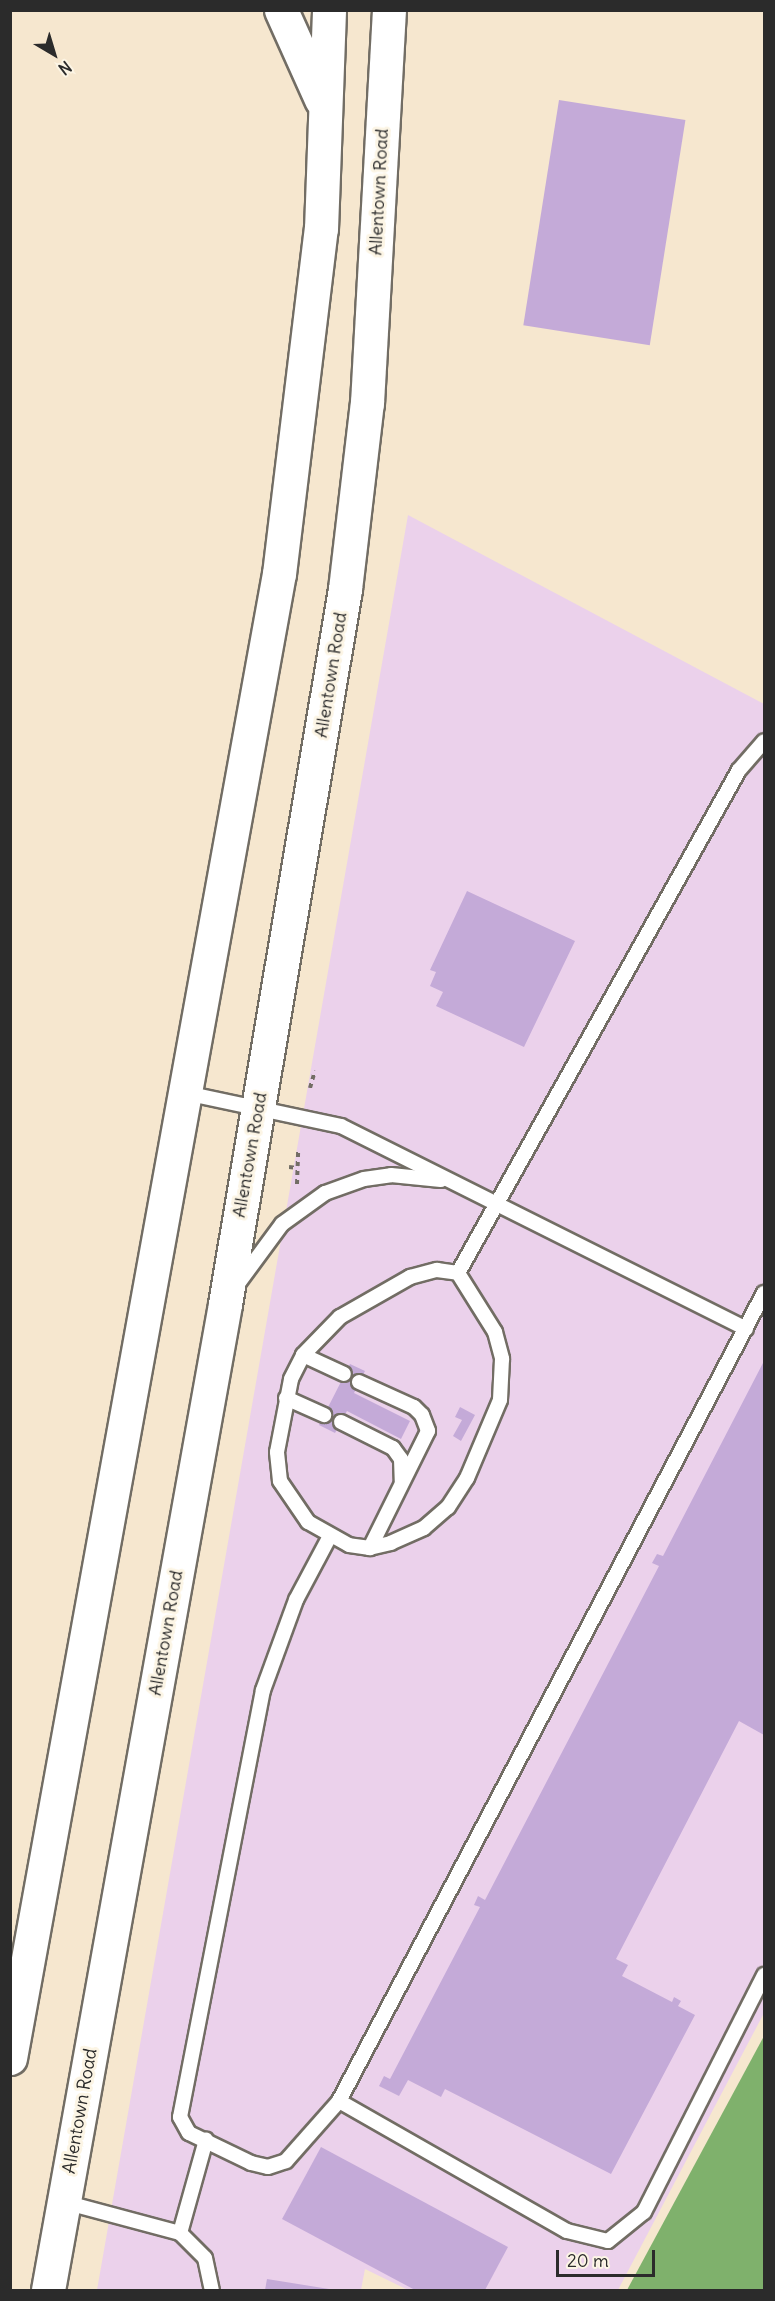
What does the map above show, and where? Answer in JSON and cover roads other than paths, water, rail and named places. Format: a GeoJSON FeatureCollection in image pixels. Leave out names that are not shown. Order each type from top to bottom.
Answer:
{"type":"FeatureCollection","features":[{"type":"Feature","properties":{"kind":"main road"},"geometry":{"type":"LineString","coordinates":[[281,10],[326,111]]}},
{"type":"Feature","properties":{"kind":"main road"},"geometry":{"type":"LineString","coordinates":[[10,2058],[279,573],[318,251],[329,10]]}},
{"type":"Feature","properties":{"kind":"main road","name":"Allentown Road"},"geometry":{"type":"LineString","coordinates":[[48,2290],[225,1304],[345,589],[367,403],[389,10]]}},
{"type":"Feature","properties":{"kind":"lane"},"geometry":{"type":"LineString","coordinates":[[458,1273],[740,770],[765,741]]}},
{"type":"Feature","properties":{"kind":"lane"},"geometry":{"type":"LineString","coordinates":[[186,1093],[259,1106],[341,1126],[498,1202],[746,1329]]}},
{"type":"Feature","properties":{"kind":"lane"},"geometry":{"type":"LineString","coordinates":[[225,1304],[262,1247],[282,1224],[325,1193],[364,1179],[392,1175],[458,1184]]}},
{"type":"Feature","properties":{"kind":"lane"},"geometry":{"type":"LineString","coordinates":[[437,1270],[458,1273],[495,1332],[502,1359],[500,1400],[476,1460],[448,1507],[424,1528],[370,1548],[349,1545],[330,1536],[308,1521],[280,1481],[277,1452],[286,1398],[303,1355],[340,1317],[410,1277],[437,1270]]}},
{"type":"Feature","properties":{"kind":"lane"},"geometry":{"type":"LineString","coordinates":[[330,1536],[296,1599],[263,1690],[180,2117],[189,2133],[268,2167],[286,2161],[339,2101],[765,1293]]}},
{"type":"Feature","properties":{"kind":"lane"},"geometry":{"type":"LineString","coordinates":[[303,1355],[344,1374]]}},
{"type":"Feature","properties":{"kind":"lane"},"geometry":{"type":"LineString","coordinates":[[359,1382],[414,1407],[426,1422],[428,1431],[370,1548]]}},
{"type":"Feature","properties":{"kind":"lane"},"geometry":{"type":"LineString","coordinates":[[286,1398],[324,1414]]}},
{"type":"Feature","properties":{"kind":"lane"},"geometry":{"type":"LineString","coordinates":[[341,1422],[393,1448],[401,1459],[402,1484]]}},
{"type":"Feature","properties":{"kind":"lane"},"geometry":{"type":"LineString","coordinates":[[339,2101],[567,2231],[608,2241],[644,2212],[765,1975]]}},
{"type":"Feature","properties":{"kind":"lane"},"geometry":{"type":"LineString","coordinates":[[180,2232],[206,2140]]}},
{"type":"Feature","properties":{"kind":"lane"},"geometry":{"type":"LineString","coordinates":[[64,2202],[180,2232],[205,2259],[212,2290]]}}]}
